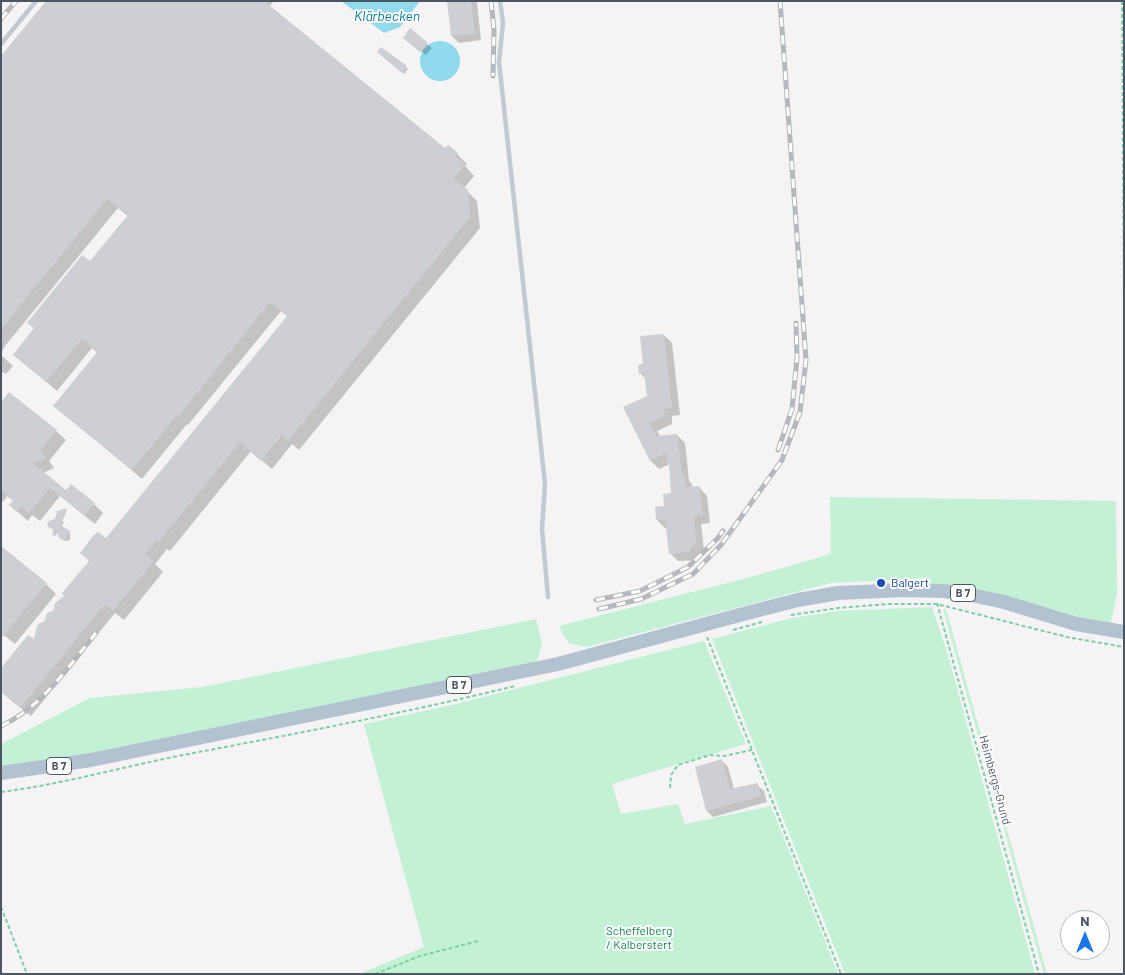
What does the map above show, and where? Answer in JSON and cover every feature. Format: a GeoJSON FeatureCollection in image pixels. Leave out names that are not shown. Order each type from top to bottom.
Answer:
{"type":"FeatureCollection","features":[{"type":"Feature","properties":{"kind":"main road","name":"B 7"},"geometry":{"type":"LineString","coordinates":[[1,773],[91,760],[558,664],[790,602],[838,593],[905,590],[935,597],[966,594],[1004,602],[1076,624],[1124,632]]}},
{"type":"Feature","properties":{"kind":"lane"},"geometry":{"type":"LineString","coordinates":[[1,44],[36,1]]}},
{"type":"Feature","properties":{"kind":"lane"},"geometry":{"type":"LineString","coordinates":[[500,1],[503,23],[499,62],[545,484],[542,529],[548,597]]}},
{"type":"Feature","properties":{"kind":"path"},"geometry":{"type":"LineString","coordinates":[[1122,1],[1124,299]]}},
{"type":"Feature","properties":{"kind":"path"},"geometry":{"type":"LineString","coordinates":[[791,615],[935,597],[987,615],[1067,637],[1124,647]]}},
{"type":"Feature","properties":{"kind":"path","name":"Heimbergs-Grund"},"geometry":{"type":"LineString","coordinates":[[935,597],[1039,974]]}},
{"type":"Feature","properties":{"kind":"path"},"geometry":{"type":"LineString","coordinates":[[726,632],[763,622]]}},
{"type":"Feature","properties":{"kind":"path"},"geometry":{"type":"LineString","coordinates":[[703,625],[841,974]]}},
{"type":"Feature","properties":{"kind":"path"},"geometry":{"type":"LineString","coordinates":[[1,792],[53,784],[160,760],[361,721],[522,684]]}},
{"type":"Feature","properties":{"kind":"path"},"geometry":{"type":"LineString","coordinates":[[670,788],[671,775],[678,765],[710,755],[724,756],[752,750]]}},
{"type":"Feature","properties":{"kind":"path"},"geometry":{"type":"LineString","coordinates":[[1,907],[26,974]]}},
{"type":"Feature","properties":{"kind":"path"},"geometry":{"type":"LineString","coordinates":[[375,974],[420,956],[478,941]]}},
{"type":"Feature","properties":{"kind":"green space"},"geometry":{"type":"Polygon","coordinates":[[[830,497],[1116,501],[1117,593],[1110,627],[933,585],[924,578],[831,583],[586,647],[569,643],[563,635],[559,626],[743,579],[831,554],[830,497]]]}},
{"type":"Feature","properties":{"kind":"green space"},"geometry":{"type":"Polygon","coordinates":[[[932,607],[948,655],[1035,974],[845,974],[712,639],[792,618],[838,611],[932,607]]]}},
{"type":"Feature","properties":{"kind":"green space"},"geometry":{"type":"Polygon","coordinates":[[[943,609],[946,609],[1047,974],[1044,974],[943,609]]]}},
{"type":"Feature","properties":{"kind":"green space"},"geometry":{"type":"Polygon","coordinates":[[[536,619],[542,643],[537,662],[95,753],[1,766],[1,744],[90,698],[202,687],[536,619]]]}},
{"type":"Feature","properties":{"kind":"green space","name":"Scheffelberg / Kalberstert"},"geometry":{"type":"Polygon","coordinates":[[[704,641],[746,744],[612,784],[621,814],[678,804],[685,824],[771,806],[838,974],[359,974],[424,947],[364,724],[456,704],[704,641]]]}},
{"type":"Feature","properties":{"kind":"water","name":"Klärbecken"},"geometry":{"type":"Polygon","coordinates":[[[341,1],[420,1],[400,27],[384,33],[341,1]]]}},
{"type":"Feature","properties":{"kind":"water"},"geometry":{"type":"Polygon","coordinates":[[[444,41],[451,44],[457,50],[460,61],[459,69],[451,78],[444,81],[436,81],[429,78],[421,69],[420,57],[423,50],[432,42],[444,41]]]}},
{"type":"Feature","properties":{"kind":"building"},"geometry":{"type":"Polygon","coordinates":[[[46,1],[264,1],[445,148],[448,145],[458,153],[455,156],[465,165],[453,179],[468,190],[470,217],[288,441],[282,435],[261,461],[240,442],[159,542],[157,540],[145,554],[154,561],[113,611],[105,604],[20,708],[1,692],[1,668],[28,635],[34,639],[37,626],[44,622],[47,613],[54,610],[55,603],[64,596],[62,593],[89,561],[80,553],[93,536],[98,532],[106,538],[287,316],[270,302],[178,417],[177,415],[132,470],[53,406],[98,351],[82,339],[46,382],[13,355],[34,328],[27,323],[82,255],[90,261],[128,215],[107,199],[1,329],[1,56],[46,1]]]}},
{"type":"Feature","properties":{"kind":"building"},"geometry":{"type":"Polygon","coordinates":[[[447,1],[471,1],[475,34],[451,36],[447,1]]]}},
{"type":"Feature","properties":{"kind":"building"},"geometry":{"type":"Polygon","coordinates":[[[410,28],[428,43],[420,52],[403,38],[410,28]]]}},
{"type":"Feature","properties":{"kind":"building"},"geometry":{"type":"Polygon","coordinates":[[[381,47],[407,66],[402,73],[377,52],[381,47]]]}},
{"type":"Feature","properties":{"kind":"building"},"geometry":{"type":"Polygon","coordinates":[[[664,334],[672,408],[664,409],[665,416],[650,423],[656,436],[677,434],[682,475],[684,474],[686,487],[699,486],[703,515],[694,516],[696,542],[688,552],[669,554],[665,519],[656,520],[655,507],[664,506],[663,494],[671,493],[669,463],[667,464],[666,453],[650,461],[623,407],[647,396],[644,373],[639,374],[638,365],[643,364],[640,336],[664,334]]]}},
{"type":"Feature","properties":{"kind":"building"},"geometry":{"type":"Polygon","coordinates":[[[9,392],[57,430],[40,450],[46,458],[33,463],[66,490],[71,484],[95,503],[85,515],[50,488],[29,513],[22,507],[17,512],[9,505],[13,500],[1,490],[1,402],[9,392]]]}},
{"type":"Feature","properties":{"kind":"building"},"geometry":{"type":"Polygon","coordinates":[[[67,508],[60,524],[71,532],[63,540],[59,538],[56,530],[52,537],[53,529],[49,528],[47,524],[55,519],[57,511],[67,508]]]}},
{"type":"Feature","properties":{"kind":"building"},"geometry":{"type":"Polygon","coordinates":[[[1,546],[47,583],[1,639],[1,546]]]}},
{"type":"Feature","properties":{"kind":"building"},"geometry":{"type":"Polygon","coordinates":[[[722,759],[730,789],[758,783],[761,796],[706,811],[695,767],[722,759]]]}},
{"type":"Feature","properties":{"kind":"railway"},"geometry":{"type":"LineString","coordinates":[[1,19],[16,1]]}},
{"type":"Feature","properties":{"kind":"railway"},"geometry":{"type":"LineString","coordinates":[[491,1],[494,30],[493,76]]}},
{"type":"Feature","properties":{"kind":"railway"},"geometry":{"type":"LineString","coordinates":[[599,609],[641,599],[693,574],[721,545],[782,460],[800,412],[806,360],[780,1]]}},
{"type":"Feature","properties":{"kind":"railway"},"geometry":{"type":"LineString","coordinates":[[778,450],[792,409],[797,358],[796,323]]}},
{"type":"Feature","properties":{"kind":"railway"},"geometry":{"type":"LineString","coordinates":[[596,600],[640,591],[688,567],[723,531]]}},
{"type":"Feature","properties":{"kind":"railway"},"geometry":{"type":"LineString","coordinates":[[1,726],[16,718],[42,697],[96,633]]}},
{"type":"Feature","properties":{"kind":"place","name":"Balgert"},"geometry":{"type":"Point","coordinates":[881,583]}}]}
